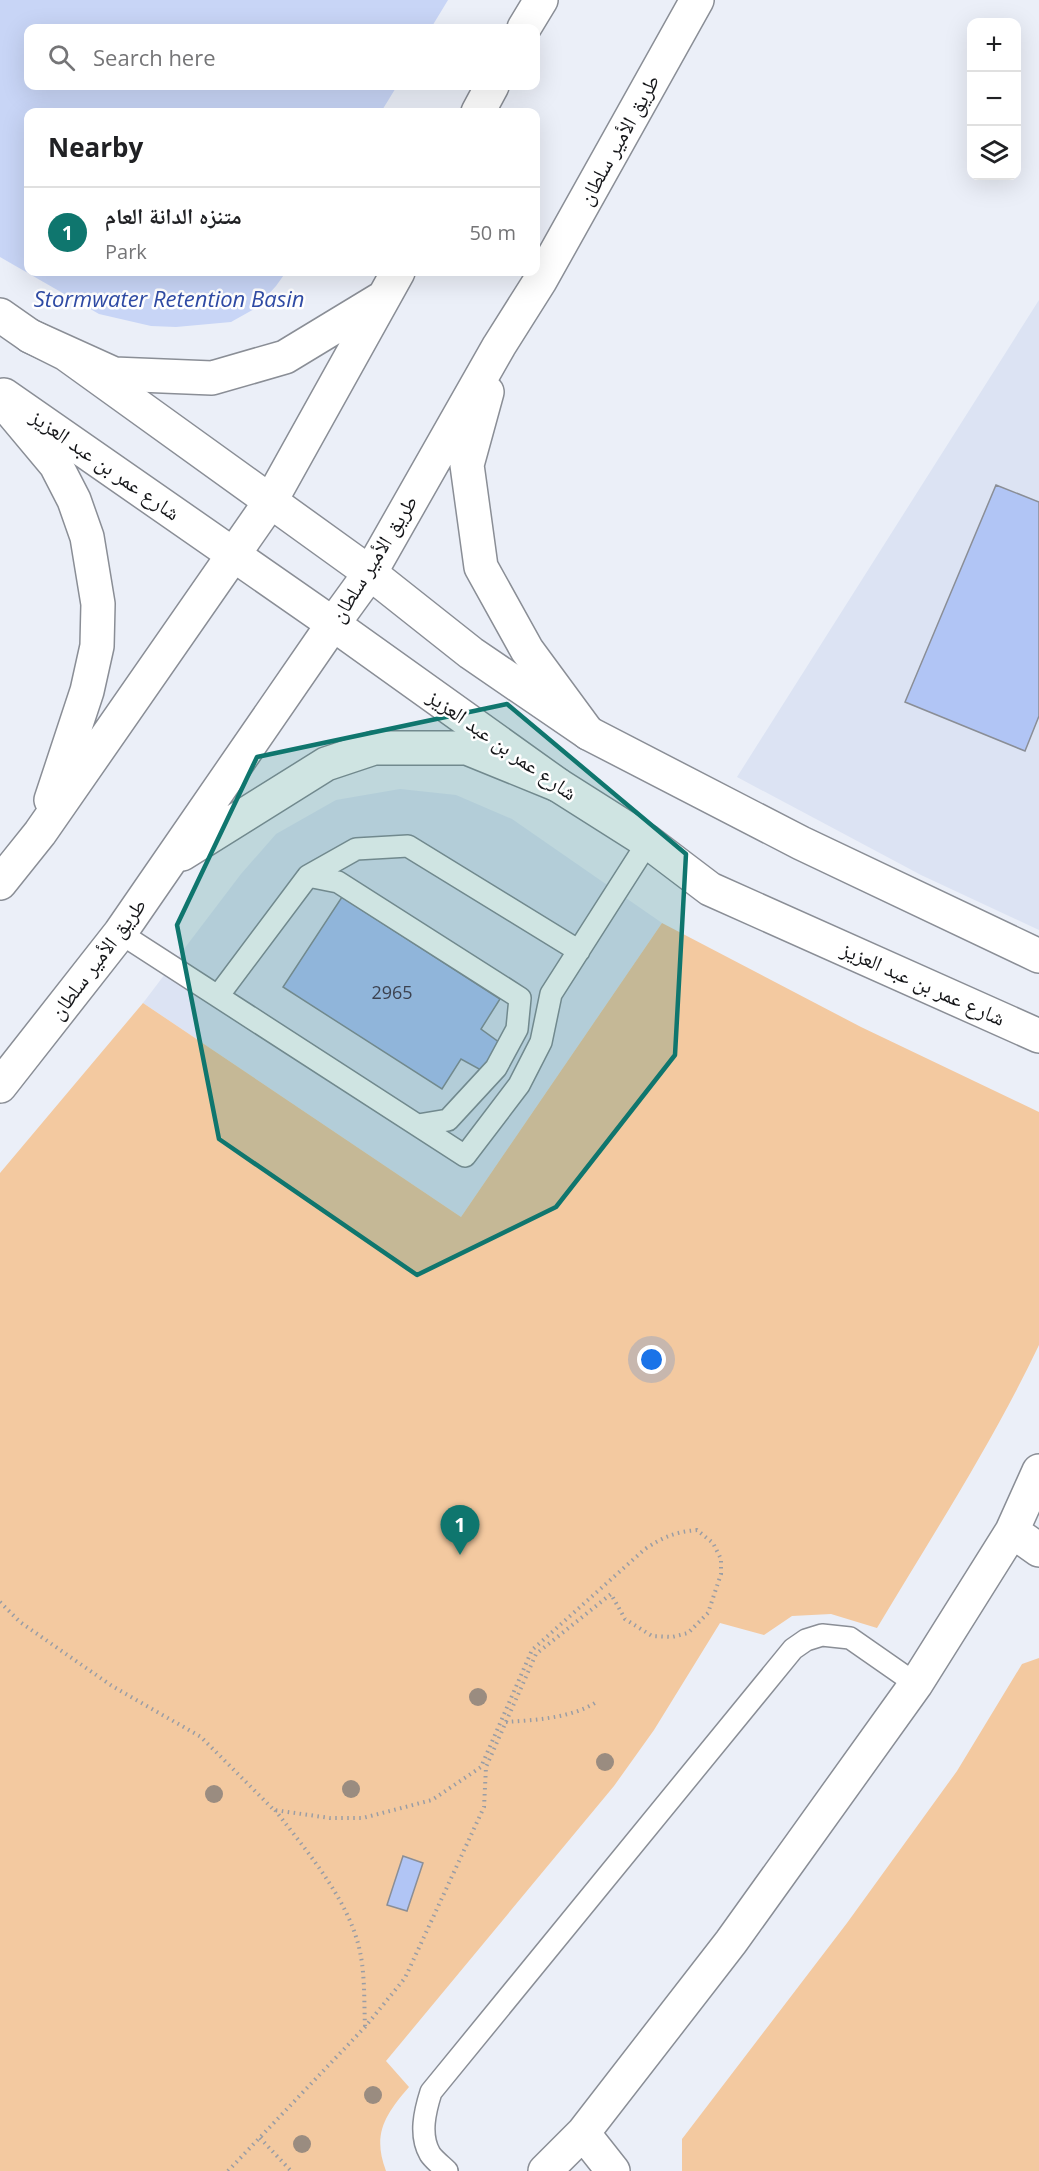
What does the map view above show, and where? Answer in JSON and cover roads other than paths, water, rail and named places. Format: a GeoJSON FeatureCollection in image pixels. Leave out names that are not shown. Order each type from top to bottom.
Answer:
{"type":"FeatureCollection","features":[{"type":"Feature","properties":{"kind":"main road"},"geometry":{"type":"LineString","coordinates":[[526,24],[541,0]]}},
{"type":"Feature","properties":{"kind":"main road","name":"طريق الأمير سلطان"},"geometry":{"type":"LineString","coordinates":[[0,1086],[120,933],[370,573],[499,346],[540,281],[697,0]]}},
{"type":"Feature","properties":{"kind":"main road"},"geometry":{"type":"LineString","coordinates":[[480,108],[490,90]]}},
{"type":"Feature","properties":{"kind":"main road"},"geometry":{"type":"LineString","coordinates":[[30,336],[114,374],[212,378],[285,357],[392,284]]}},
{"type":"Feature","properties":{"kind":"main road"},"geometry":{"type":"LineString","coordinates":[[0,883],[40,833],[270,502],[392,284]]}},
{"type":"Feature","properties":{"kind":"main road"},"geometry":{"type":"LineString","coordinates":[[0,315],[30,336],[66,354],[370,573],[471,653],[588,733],[801,843],[1039,956]]}},
{"type":"Feature","properties":{"kind":"main road"},"geometry":{"type":"LineString","coordinates":[[499,346],[467,465],[481,567],[527,650],[588,733]]}},
{"type":"Feature","properties":{"kind":"main road","name":"شارع عمر بن عبد العزيز"},"geometry":{"type":"LineString","coordinates":[[0,392],[333,624],[558,785],[648,842],[710,889],[1039,1036]]}},
{"type":"Feature","properties":{"kind":"main road"},"geometry":{"type":"LineString","coordinates":[[0,398],[56,465],[74,500],[87,537],[98,604],[97,646],[87,691],[40,833]]}},
{"type":"Feature","properties":{"kind":"main road"},"geometry":{"type":"LineString","coordinates":[[170,861],[326,764],[374,748],[467,748],[558,785]]}},
{"type":"Feature","properties":{"kind":"main road"},"geometry":{"type":"LineString","coordinates":[[545,2171],[583,2133],[753,1913],[916,1684],[1012,1532],[1039,1471]]}},
{"type":"Feature","properties":{"kind":"main road"},"geometry":{"type":"LineString","coordinates":[[1012,1532],[1039,1550]]}},
{"type":"Feature","properties":{"kind":"main road"},"geometry":{"type":"LineString","coordinates":[[583,2133],[613,2171]]}},
{"type":"Feature","properties":{"kind":"lane"},"geometry":{"type":"LineString","coordinates":[[120,933],[465,1156],[519,1086],[541,1042],[551,994],[648,842]]}},
{"type":"Feature","properties":{"kind":"lane"},"geometry":{"type":"LineString","coordinates":[[218,996],[308,876],[356,849],[408,846],[579,951]]}},
{"type":"Feature","properties":{"kind":"lane"},"geometry":{"type":"LineString","coordinates":[[308,876],[338,882],[520,998],[517,1029],[496,1068],[448,1120],[418,1125]]}},
{"type":"Feature","properties":{"kind":"lane"},"geometry":{"type":"LineString","coordinates":[[447,2171],[430,2154],[424,2135],[424,2113],[431,2092],[793,1649],[806,1640],[822,1635],[850,1638],[916,1684]]}},
{"type":"Feature","properties":{"kind":"water","name":"Stormwater Retention Basin"},"geometry":{"type":"Polygon","coordinates":[[[0,0],[448,0],[433,24],[24,24],[24,90],[395,90],[383,108],[24,108],[24,271],[0,257],[0,0]]]}},
{"type":"Feature","properties":{"kind":"water","name":"Stormwater Retention Basin"},"geometry":{"type":"Polygon","coordinates":[[[33,276],[283,276],[256,308],[231,322],[176,327],[151,326],[99,314],[33,276]]]}},
{"type":"Feature","properties":{"kind":"place","name":"متنزه الدانة العام"},"geometry":{"type":"Point","coordinates":[460,1555]}}]}
